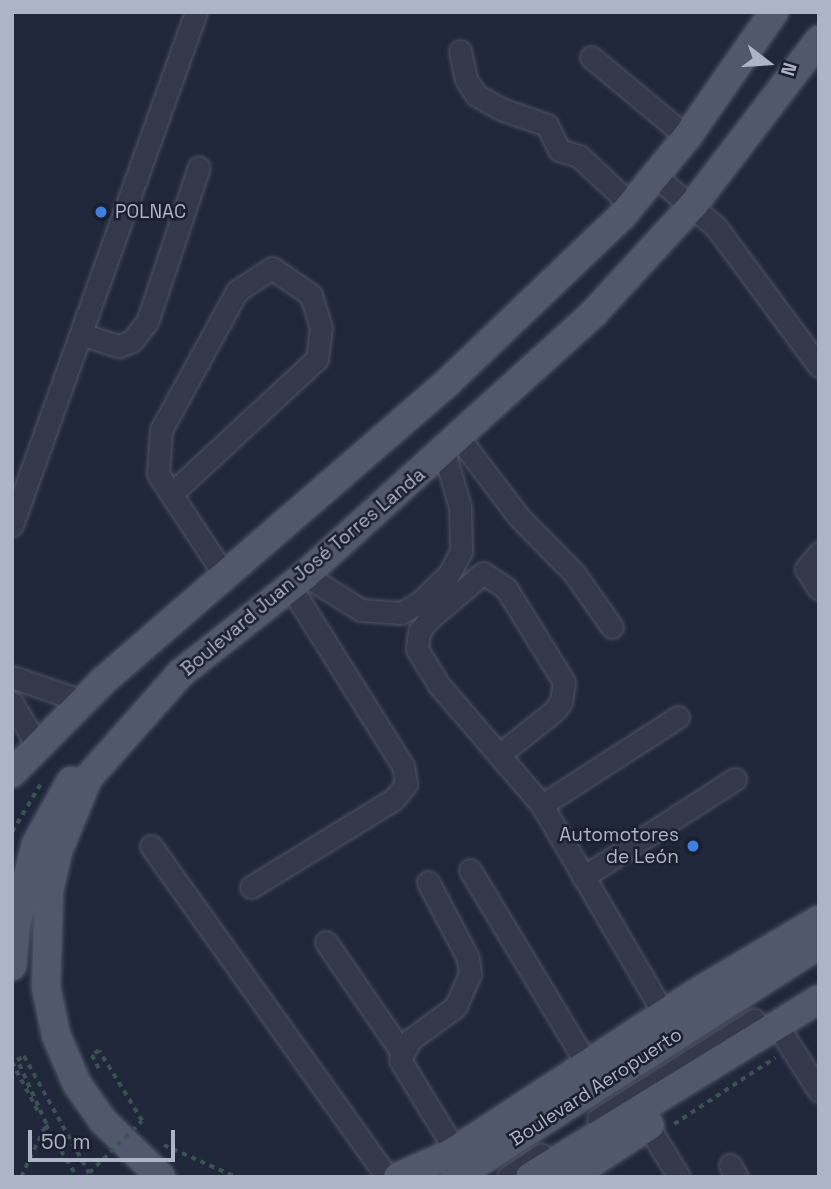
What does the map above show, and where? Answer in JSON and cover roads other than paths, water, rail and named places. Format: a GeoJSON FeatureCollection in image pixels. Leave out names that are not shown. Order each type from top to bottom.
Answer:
{"type":"FeatureCollection","features":[{"type":"Feature","properties":{"kind":"main road"},"geometry":{"type":"LineString","coordinates":[[12,773],[82,701],[448,382],[631,205],[687,137],[774,12]]}},
{"type":"Feature","properties":{"kind":"main road","name":"Boulevard Juan José Torres Landa"},"geometry":{"type":"LineString","coordinates":[[164,1176],[103,1121],[77,1084],[56,1035],[46,987],[44,939],[58,851],[73,808],[95,769],[153,701],[298,581],[452,445],[594,313],[693,205],[819,40]]}},
{"type":"Feature","properties":{"kind":"main road"},"geometry":{"type":"LineString","coordinates":[[12,966],[25,878],[48,818],[80,768],[153,701]]}},
{"type":"Feature","properties":{"kind":"main road"},"geometry":{"type":"LineString","coordinates":[[425,1177],[587,1064],[819,920]]}},
{"type":"Feature","properties":{"kind":"main road"},"geometry":{"type":"LineString","coordinates":[[745,1017],[819,944]]}},
{"type":"Feature","properties":{"kind":"main road"},"geometry":{"type":"LineString","coordinates":[[745,1017],[819,999]]}},
{"type":"Feature","properties":{"kind":"main road"},"geometry":{"type":"LineString","coordinates":[[570,1177],[652,1131],[788,1043],[819,1016]]}},
{"type":"Feature","properties":{"kind":"main road","name":"Boulevard Aeropuerto"},"geometry":{"type":"LineString","coordinates":[[453,1160],[745,1017]]}},
{"type":"Feature","properties":{"kind":"main road","name":"Boulevard Aeropuerto"},"geometry":{"type":"LineString","coordinates":[[530,1177],[745,1017]]}},
{"type":"Feature","properties":{"kind":"main road"},"geometry":{"type":"LineString","coordinates":[[398,1177],[453,1160]]}},
{"type":"Feature","properties":{"kind":"street"},"geometry":{"type":"LineString","coordinates":[[12,525],[196,12]]}},
{"type":"Feature","properties":{"kind":"street"},"geometry":{"type":"LineString","coordinates":[[460,51],[466,79],[476,94],[501,109],[547,125],[559,150],[579,156],[631,205]]}},
{"type":"Feature","properties":{"kind":"street"},"geometry":{"type":"LineString","coordinates":[[591,57],[687,137]]}},
{"type":"Feature","properties":{"kind":"street"},"geometry":{"type":"LineString","coordinates":[[81,334],[119,346],[132,341],[146,322],[199,167]]}},
{"type":"Feature","properties":{"kind":"street"},"geometry":{"type":"LineString","coordinates":[[655,176],[693,205],[716,227],[819,366]]}},
{"type":"Feature","properties":{"kind":"street"},"geometry":{"type":"LineString","coordinates":[[171,494],[317,359],[321,328],[311,295],[272,268],[237,291],[161,430],[158,474],[171,494],[225,576]]}},
{"type":"Feature","properties":{"kind":"street"},"geometry":{"type":"LineString","coordinates":[[298,581],[361,610],[401,613],[420,602],[449,574],[461,551],[460,508],[452,445]]}},
{"type":"Feature","properties":{"kind":"street"},"geometry":{"type":"LineString","coordinates":[[452,445],[574,573],[612,627]]}},
{"type":"Feature","properties":{"kind":"street"},"geometry":{"type":"LineString","coordinates":[[819,553],[806,569],[819,589]]}},
{"type":"Feature","properties":{"kind":"street"},"geometry":{"type":"LineString","coordinates":[[500,754],[554,711],[561,702],[565,682],[506,588],[483,573],[428,620],[419,632],[417,649],[439,685],[542,805],[664,1014]]}},
{"type":"Feature","properties":{"kind":"street"},"geometry":{"type":"LineString","coordinates":[[251,887],[394,799],[406,784],[403,766],[298,581]]}},
{"type":"Feature","properties":{"kind":"street"},"geometry":{"type":"LineString","coordinates":[[12,677],[82,701]]}},
{"type":"Feature","properties":{"kind":"street"},"geometry":{"type":"LineString","coordinates":[[12,703],[37,745]]}},
{"type":"Feature","properties":{"kind":"street"},"geometry":{"type":"LineString","coordinates":[[542,805],[678,717]]}},
{"type":"Feature","properties":{"kind":"street"},"geometry":{"type":"LineString","coordinates":[[583,877],[735,779]]}},
{"type":"Feature","properties":{"kind":"street"},"geometry":{"type":"LineString","coordinates":[[151,846],[387,1177]]}},
{"type":"Feature","properties":{"kind":"street"},"geometry":{"type":"LineString","coordinates":[[470,870],[587,1064]]}},
{"type":"Feature","properties":{"kind":"street"},"geometry":{"type":"LineString","coordinates":[[401,1051],[455,1007],[470,974],[467,958],[428,882]]}},
{"type":"Feature","properties":{"kind":"street"},"geometry":{"type":"LineString","coordinates":[[326,942],[401,1051],[402,1069],[453,1160]]}},
{"type":"Feature","properties":{"kind":"street"},"geometry":{"type":"LineString","coordinates":[[508,1177],[745,1017],[819,960]]}},
{"type":"Feature","properties":{"kind":"street"},"geometry":{"type":"LineString","coordinates":[[474,1177],[745,1017]]}},
{"type":"Feature","properties":{"kind":"street"},"geometry":{"type":"LineString","coordinates":[[788,1043],[819,1091]]}},
{"type":"Feature","properties":{"kind":"street"},"geometry":{"type":"LineString","coordinates":[[652,1131],[679,1177]]}},
{"type":"Feature","properties":{"kind":"place","name":"POLNAC"},"geometry":{"type":"Point","coordinates":[101,212]}},
{"type":"Feature","properties":{"kind":"place","name":"Automotores de León"},"geometry":{"type":"Point","coordinates":[693,846]}}]}
